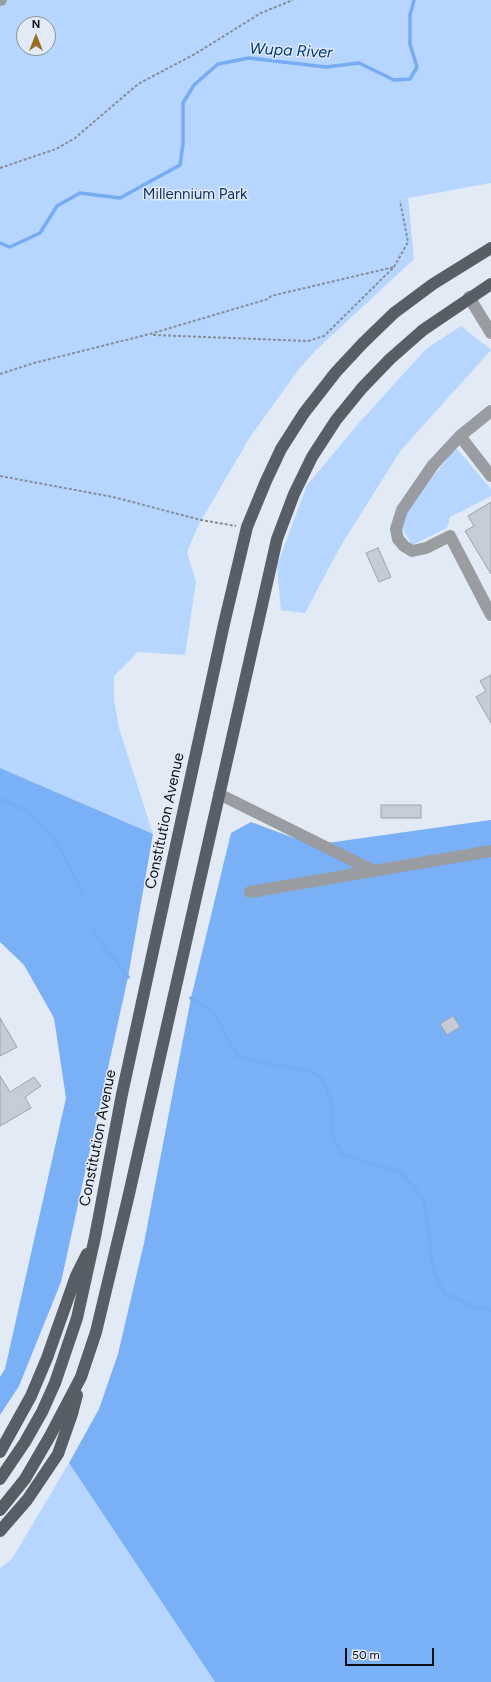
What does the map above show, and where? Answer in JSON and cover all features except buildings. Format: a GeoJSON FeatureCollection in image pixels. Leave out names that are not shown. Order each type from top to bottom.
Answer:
{"type":"FeatureCollection","features":[{"type":"Feature","properties":{"kind":"main road","name":"Constitution Avenue"},"geometry":{"type":"LineString","coordinates":[[0,1479],[25,1442],[42,1412],[55,1383],[77,1318],[95,1237],[122,1094],[224,624],[248,527],[266,481],[281,449],[304,413],[336,372],[363,342],[394,313],[433,284],[491,248]]}},
{"type":"Feature","properties":{"kind":"main road"},"geometry":{"type":"LineString","coordinates":[[0,1531],[26,1500],[58,1454],[72,1414],[81,1377],[96,1332],[150,1101],[277,539],[294,494],[312,457],[336,420],[362,388],[390,359],[423,330],[469,297],[491,284]]}},
{"type":"Feature","properties":{"kind":"main road"},"geometry":{"type":"LineString","coordinates":[[0,1452],[32,1396],[76,1276],[95,1237]]}},
{"type":"Feature","properties":{"kind":"main road"},"geometry":{"type":"LineString","coordinates":[[0,1510],[25,1479],[50,1436],[81,1377]]}},
{"type":"Feature","properties":{"kind":"lane"},"geometry":{"type":"LineString","coordinates":[[469,297],[491,333]]}},
{"type":"Feature","properties":{"kind":"lane"},"geometry":{"type":"LineString","coordinates":[[491,411],[460,436],[433,465],[402,510],[396,529],[398,539],[404,546],[412,551],[426,548],[450,536],[491,615]]}},
{"type":"Feature","properties":{"kind":"lane"},"geometry":{"type":"LineString","coordinates":[[460,436],[491,476]]}},
{"type":"Feature","properties":{"kind":"lane"},"geometry":{"type":"LineString","coordinates":[[219,794],[374,870]]}},
{"type":"Feature","properties":{"kind":"lane"},"geometry":{"type":"LineString","coordinates":[[250,892],[491,850]]}},
{"type":"Feature","properties":{"kind":"path"},"geometry":{"type":"LineString","coordinates":[[0,168],[56,149],[75,138],[138,84],[195,54],[261,13],[293,0]]}},
{"type":"Feature","properties":{"kind":"path"},"geometry":{"type":"LineString","coordinates":[[150,334],[308,341],[317,340],[324,336],[394,267],[408,242],[400,201]]}},
{"type":"Feature","properties":{"kind":"path"},"geometry":{"type":"LineString","coordinates":[[0,374],[150,334],[268,299],[272,296],[394,267]]}},
{"type":"Feature","properties":{"kind":"path"},"geometry":{"type":"LineString","coordinates":[[0,476],[113,497],[202,520],[248,527]]}},
{"type":"Feature","properties":{"kind":"green space","name":"Millennium Park"},"geometry":{"type":"Polygon","coordinates":[[[0,0],[491,0],[491,183],[408,198],[414,259],[316,350],[299,369],[250,437],[198,526],[187,552],[196,582],[185,655],[138,652],[114,676],[114,700],[119,728],[153,834],[0,768],[0,0]]]}},
{"type":"Feature","properties":{"kind":"green space"},"geometry":{"type":"Polygon","coordinates":[[[461,326],[491,350],[401,450],[340,547],[305,613],[281,610],[277,566],[307,485],[359,423],[426,349],[461,326]]]}},
{"type":"Feature","properties":{"kind":"green space"},"geometry":{"type":"Polygon","coordinates":[[[456,448],[491,489],[491,496],[450,517],[447,528],[412,545],[402,528],[409,506],[456,448]]]}},
{"type":"Feature","properties":{"kind":"green space"},"geometry":{"type":"Polygon","coordinates":[[[69,1463],[215,1682],[0,1682],[0,1568],[12,1559],[69,1463]]]}},
{"type":"Feature","properties":{"kind":"shaded area"},"geometry":{"type":"Polygon","coordinates":[[[0,768],[153,834],[128,977],[61,1282],[19,1386],[0,1415],[0,1377],[5,1369],[66,1098],[54,1018],[24,965],[0,942],[0,768]]]}},
{"type":"Feature","properties":{"kind":"shaded area"},"geometry":{"type":"Polygon","coordinates":[[[491,820],[491,1682],[215,1682],[69,1463],[99,1409],[118,1354],[144,1243],[191,998],[231,833],[251,822],[313,845],[491,820]]]}},
{"type":"Feature","properties":{"kind":"waterway","name":"Wupa River"},"geometry":{"type":"LineString","coordinates":[[0,243],[10,247],[40,233],[57,206],[80,193],[120,198],[180,165],[183,144],[183,103],[194,85],[218,64],[249,58],[326,67],[359,63],[394,80],[410,79],[417,67],[410,44],[410,15],[414,0]]}},
{"type":"Feature","properties":{"kind":"waterway"},"geometry":{"type":"LineString","coordinates":[[0,799],[29,812],[57,843],[83,892]]}},
{"type":"Feature","properties":{"kind":"waterway"},"geometry":{"type":"LineString","coordinates":[[92,931],[128,977]]}},
{"type":"Feature","properties":{"kind":"waterway"},"geometry":{"type":"LineString","coordinates":[[191,998],[214,1012],[237,1056],[263,1063],[306,1070],[322,1078],[331,1100],[333,1139],[343,1155],[400,1172],[424,1199],[433,1269],[444,1293],[474,1307],[491,1310]]}}]}
